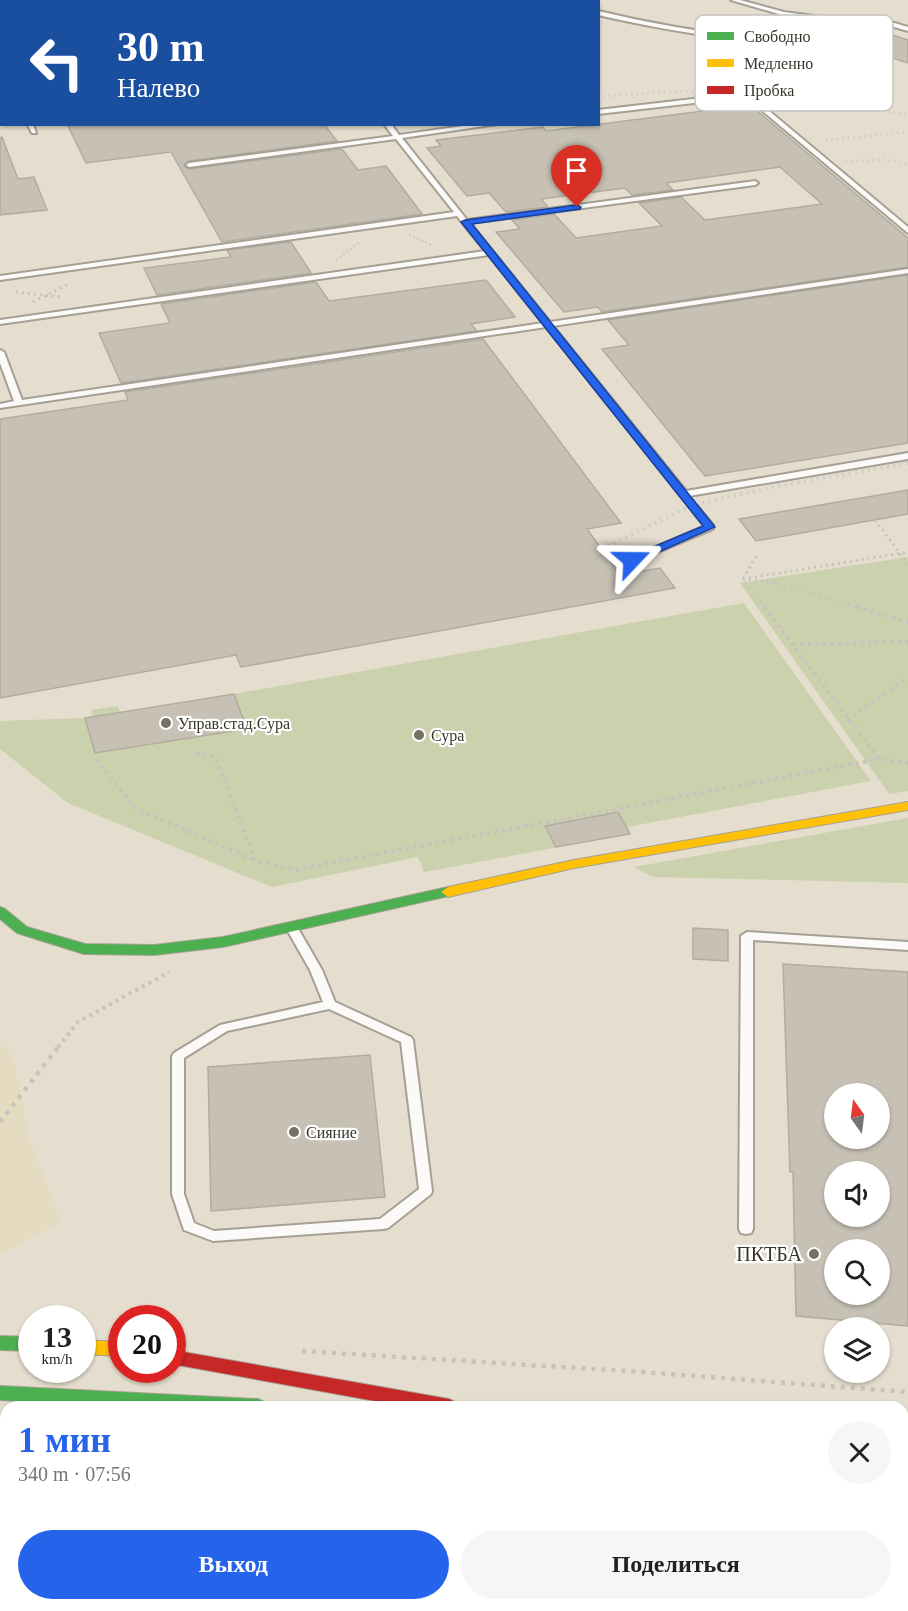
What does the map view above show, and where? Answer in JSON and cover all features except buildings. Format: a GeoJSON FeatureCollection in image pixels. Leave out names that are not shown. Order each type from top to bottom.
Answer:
{"type":"FeatureCollection","features":[{"type":"Feature","properties":{"kind":"street"},"geometry":{"type":"LineString","coordinates":[[0,912],[22,930],[84,949],[154,950],[223,942],[574,864],[908,806]]}},
{"type":"Feature","properties":{"kind":"street"},"geometry":{"type":"LineString","coordinates":[[0,1343],[18,1344]]}},
{"type":"Feature","properties":{"kind":"street"},"geometry":{"type":"LineString","coordinates":[[186,1360],[416,1401]]}},
{"type":"Feature","properties":{"kind":"street"},"geometry":{"type":"LineString","coordinates":[[0,1393],[147,1401]]}},
{"type":"Feature","properties":{"kind":"lane"},"geometry":{"type":"LineString","coordinates":[[734,0],[791,15]]}},
{"type":"Feature","properties":{"kind":"lane"},"geometry":{"type":"LineString","coordinates":[[744,3],[755,0]]}},
{"type":"Feature","properties":{"kind":"lane"},"geometry":{"type":"LineString","coordinates":[[600,13],[695,33]]}},
{"type":"Feature","properties":{"kind":"lane"},"geometry":{"type":"LineString","coordinates":[[893,25],[908,29]]}},
{"type":"Feature","properties":{"kind":"lane"},"geometry":{"type":"LineString","coordinates":[[600,112],[695,100]]}},
{"type":"Feature","properties":{"kind":"lane"},"geometry":{"type":"LineString","coordinates":[[767,111],[908,231]]}},
{"type":"Feature","properties":{"kind":"lane"},"geometry":{"type":"LineString","coordinates":[[31,126],[34,132]]}},
{"type":"Feature","properties":{"kind":"lane"},"geometry":{"type":"LineString","coordinates":[[388,126],[710,527],[632,560]]}},
{"type":"Feature","properties":{"kind":"lane"},"geometry":{"type":"LineString","coordinates":[[189,165],[478,126]]}},
{"type":"Feature","properties":{"kind":"lane"},"geometry":{"type":"LineString","coordinates":[[465,222],[755,183]]}},
{"type":"Feature","properties":{"kind":"lane"},"geometry":{"type":"LineString","coordinates":[[0,278],[458,214]]}},
{"type":"Feature","properties":{"kind":"lane"},"geometry":{"type":"LineString","coordinates":[[0,321],[490,253]]}},
{"type":"Feature","properties":{"kind":"lane"},"geometry":{"type":"LineString","coordinates":[[0,406],[908,271]]}},
{"type":"Feature","properties":{"kind":"lane"},"geometry":{"type":"LineString","coordinates":[[0,352],[18,404]]}},
{"type":"Feature","properties":{"kind":"lane"},"geometry":{"type":"LineString","coordinates":[[683,494],[908,456]]}},
{"type":"Feature","properties":{"kind":"lane"},"geometry":{"type":"LineString","coordinates":[[292,928],[316,970],[330,1005],[406,1040],[426,1191],[383,1224],[213,1236],[189,1226],[178,1194],[178,1056],[224,1028],[330,1005]]}},
{"type":"Feature","properties":{"kind":"lane"},"geometry":{"type":"LineString","coordinates":[[746,1229],[747,936],[908,946]]}},
{"type":"Feature","properties":{"kind":"path"},"geometry":{"type":"LineString","coordinates":[[312,278],[384,224]]}},
{"type":"Feature","properties":{"kind":"path"},"geometry":{"type":"LineString","coordinates":[[28,304],[76,281]]}},
{"type":"Feature","properties":{"kind":"path"},"geometry":{"type":"LineString","coordinates":[[875,520],[908,564]]}},
{"type":"Feature","properties":{"kind":"path"},"geometry":{"type":"LineString","coordinates":[[743,579],[908,552]]}},
{"type":"Feature","properties":{"kind":"path"},"geometry":{"type":"LineString","coordinates":[[743,579],[756,556]]}},
{"type":"Feature","properties":{"kind":"path"},"geometry":{"type":"LineString","coordinates":[[743,579],[775,582],[908,622]]}},
{"type":"Feature","properties":{"kind":"path"},"geometry":{"type":"LineString","coordinates":[[743,579],[847,720],[879,759]]}},
{"type":"Feature","properties":{"kind":"path"},"geometry":{"type":"LineString","coordinates":[[792,644],[908,642]]}},
{"type":"Feature","properties":{"kind":"path"},"geometry":{"type":"LineString","coordinates":[[847,720],[908,677]]}},
{"type":"Feature","properties":{"kind":"path"},"geometry":{"type":"LineString","coordinates":[[196,754],[215,756],[255,860]]}},
{"type":"Feature","properties":{"kind":"path"},"geometry":{"type":"LineString","coordinates":[[96,760],[135,808],[255,860],[294,870],[879,759],[908,763]]}},
{"type":"Feature","properties":{"kind":"path"},"geometry":{"type":"LineString","coordinates":[[0,1122],[78,1022],[171,970]]}},
{"type":"Feature","properties":{"kind":"path"},"geometry":{"type":"LineString","coordinates":[[290,1350],[643,1372],[908,1392]]}},
{"type":"Feature","properties":{"kind":"green space"},"geometry":{"type":"Polygon","coordinates":[[[908,557],[908,791],[889,794],[740,583],[908,557]]]}},
{"type":"Feature","properties":{"kind":"green space","name":"Сура"},"geometry":{"type":"Polygon","coordinates":[[[744,603],[871,781],[627,827],[630,834],[424,872],[418,857],[272,887],[68,803],[0,749],[0,721],[85,718],[93,716],[91,710],[118,706],[120,712],[234,694],[744,603]]]}},
{"type":"Feature","properties":{"kind":"green space"},"geometry":{"type":"Polygon","coordinates":[[[908,818],[908,883],[653,877],[634,867],[908,818]]]}},
{"type":"Feature","properties":{"kind":"sand"},"geometry":{"type":"Polygon","coordinates":[[[0,1044],[13,1056],[29,1138],[61,1222],[0,1254],[0,1044]]]}},
{"type":"Feature","properties":{"kind":"railway"},"geometry":{"type":"LineString","coordinates":[[600,97],[695,92]]}},
{"type":"Feature","properties":{"kind":"railway"},"geometry":{"type":"LineString","coordinates":[[884,111],[908,115]]}},
{"type":"Feature","properties":{"kind":"railway"},"geometry":{"type":"LineString","coordinates":[[826,140],[908,132]]}},
{"type":"Feature","properties":{"kind":"railway"},"geometry":{"type":"LineString","coordinates":[[845,161],[888,160],[908,164]]}},
{"type":"Feature","properties":{"kind":"railway"},"geometry":{"type":"LineString","coordinates":[[602,549],[692,505],[783,485],[908,463]]}},
{"type":"Feature","properties":{"kind":"traffic: fast"},"geometry":{"type":"LineString","coordinates":[[0,912],[22,930],[84,949],[154,950],[223,942],[448,892]]}},
{"type":"Feature","properties":{"kind":"traffic: fast"},"geometry":{"type":"LineString","coordinates":[[0,1343],[18,1344]]}},
{"type":"Feature","properties":{"kind":"traffic: fast"},"geometry":{"type":"LineString","coordinates":[[0,1393],[147,1401]]}},
{"type":"Feature","properties":{"kind":"traffic: slow"},"geometry":{"type":"LineString","coordinates":[[448,892],[574,864],[908,806]]}},
{"type":"Feature","properties":{"kind":"traffic: slow"},"geometry":{"type":"LineString","coordinates":[[96,1348],[108,1348]]}},
{"type":"Feature","properties":{"kind":"traffic: jam"},"geometry":{"type":"LineString","coordinates":[[186,1360],[416,1401]]}},
{"type":"Feature","properties":{"kind":"place","name":"Управ.стад.Сура"},"geometry":{"type":"Point","coordinates":[166,723]}},
{"type":"Feature","properties":{"kind":"place","name":"Сура"},"geometry":{"type":"Point","coordinates":[419,735]}},
{"type":"Feature","properties":{"kind":"place","name":"Сияние"},"geometry":{"type":"Point","coordinates":[294,1132]}},
{"type":"Feature","properties":{"kind":"place","name":"ПКТБА"},"geometry":{"type":"Point","coordinates":[814,1254]}},
{"type":"Feature","properties":{"kind":"route"},"geometry":{"type":"LineString","coordinates":[[577,207],[465,222],[710,527],[632,560]]}}]}
